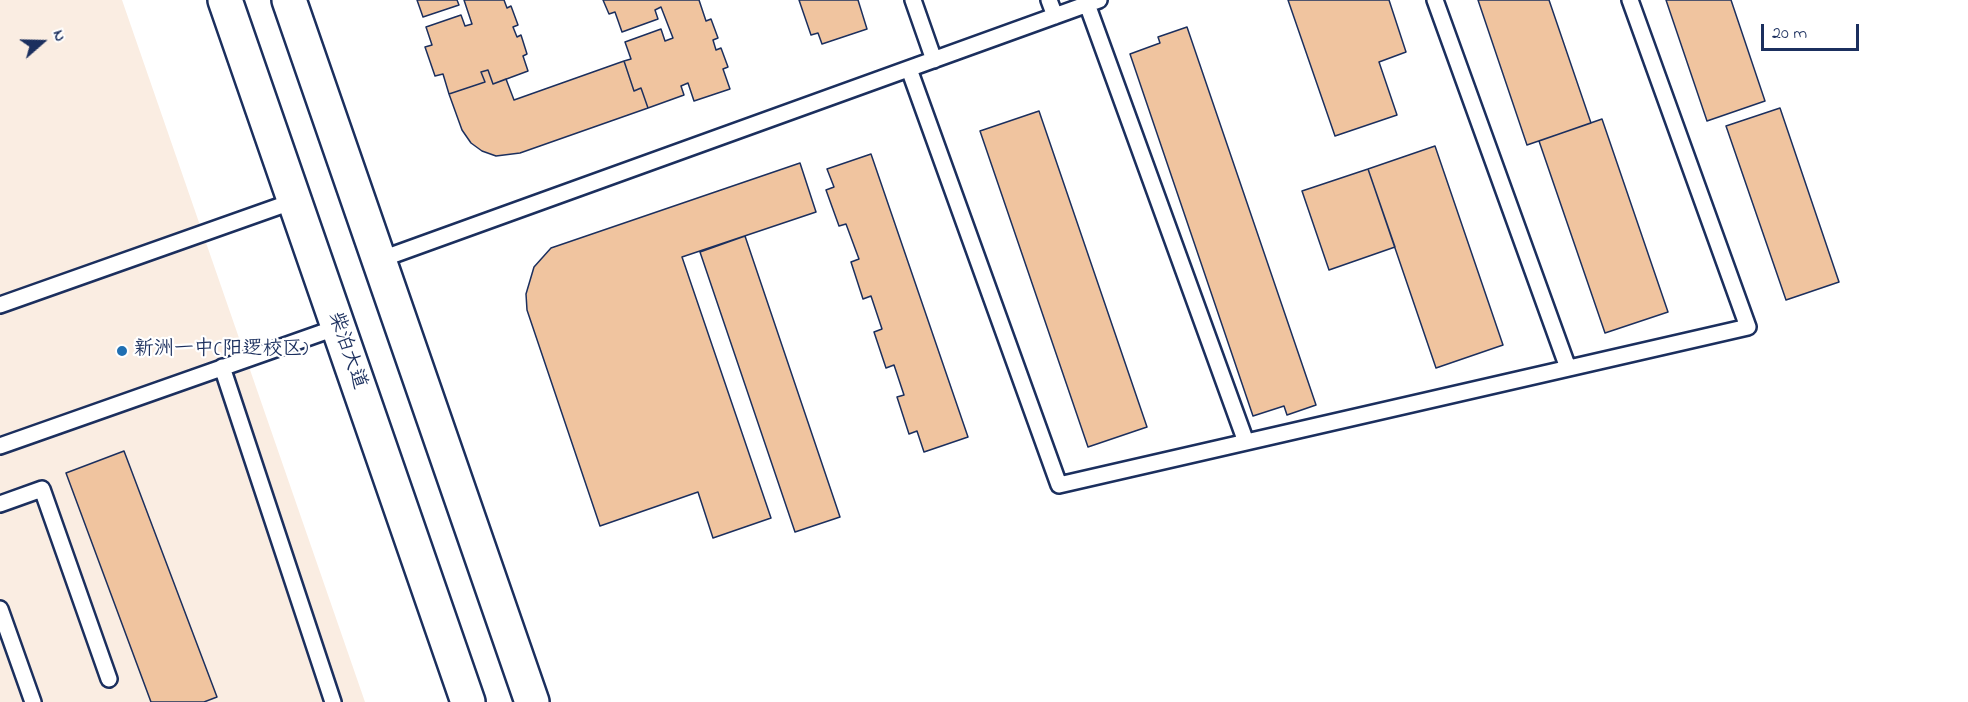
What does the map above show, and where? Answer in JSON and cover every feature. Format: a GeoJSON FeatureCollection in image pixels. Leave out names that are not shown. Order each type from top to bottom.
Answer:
{"type":"FeatureCollection","features":[{"type":"Feature","properties":{"kind":"highway","name":"柴泊大道"},"geometry":{"type":"LineString","coordinates":[[225,0],[468,702]]}},
{"type":"Feature","properties":{"kind":"highway"},"geometry":{"type":"LineString","coordinates":[[289,0],[532,702]]}},
{"type":"Feature","properties":{"kind":"lane"},"geometry":{"type":"LineString","coordinates":[[913,0],[934,60]]}},
{"type":"Feature","properties":{"kind":"lane"},"geometry":{"type":"LineString","coordinates":[[1049,0],[1055,16]]}},
{"type":"Feature","properties":{"kind":"lane"},"geometry":{"type":"LineString","coordinates":[[1435,0],[1568,368]]}},
{"type":"Feature","properties":{"kind":"lane"},"geometry":{"type":"LineString","coordinates":[[909,69],[1059,485],[1748,327],[1630,0]]}},
{"type":"Feature","properties":{"kind":"lane"},"geometry":{"type":"LineString","coordinates":[[379,260],[1093,2],[1246,442]]}},
{"type":"Feature","properties":{"kind":"lane"},"geometry":{"type":"LineString","coordinates":[[0,305],[294,201]]}},
{"type":"Feature","properties":{"kind":"lane"},"geometry":{"type":"LineString","coordinates":[[0,446],[338,327]]}},
{"type":"Feature","properties":{"kind":"lane"},"geometry":{"type":"LineString","coordinates":[[222,368],[333,702]]}},
{"type":"Feature","properties":{"kind":"lane"},"geometry":{"type":"LineString","coordinates":[[0,504],[42,489],[109,679]]}},
{"type":"Feature","properties":{"kind":"lane"},"geometry":{"type":"LineString","coordinates":[[0,609],[33,702]]}},
{"type":"Feature","properties":{"kind":"shaded area","name":"新洲一中(阳逻校区)"},"geometry":{"type":"Polygon","coordinates":[[[0,0],[122,0],[365,702],[0,702],[0,0]]]}},
{"type":"Feature","properties":{"kind":"building"},"geometry":{"type":"Polygon","coordinates":[[[417,0],[457,0],[459,5],[423,17],[417,0]]]}},
{"type":"Feature","properties":{"kind":"building"},"geometry":{"type":"Polygon","coordinates":[[[464,0],[504,0],[507,8],[511,6],[518,25],[513,27],[517,37],[521,35],[527,54],[523,56],[528,71],[493,84],[488,70],[481,72],[485,82],[449,94],[443,74],[435,76],[425,47],[432,45],[426,27],[461,15],[465,26],[472,24],[464,0]]]}},
{"type":"Feature","properties":{"kind":"building"},"geometry":{"type":"Polygon","coordinates":[[[603,0],[699,0],[706,21],[711,19],[718,38],[713,40],[716,50],[721,48],[728,67],[723,69],[730,89],[694,101],[688,83],[681,86],[684,95],[648,108],[641,88],[634,91],[624,61],[631,59],[625,42],[661,29],[665,41],[673,38],[661,7],[655,10],[658,19],[622,32],[615,12],[609,14],[603,0]]]}},
{"type":"Feature","properties":{"kind":"building"},"geometry":{"type":"Polygon","coordinates":[[[799,0],[858,0],[867,29],[822,44],[818,33],[811,35],[799,0]]]}},
{"type":"Feature","properties":{"kind":"building"},"geometry":{"type":"Polygon","coordinates":[[[1288,0],[1389,0],[1406,52],[1379,62],[1397,115],[1335,136],[1288,0]]]}},
{"type":"Feature","properties":{"kind":"building"},"geometry":{"type":"Polygon","coordinates":[[[1478,0],[1549,0],[1591,123],[1527,145],[1478,0]]]}},
{"type":"Feature","properties":{"kind":"building"},"geometry":{"type":"Polygon","coordinates":[[[1666,0],[1731,0],[1765,101],[1707,121],[1666,0]]]}},
{"type":"Feature","properties":{"kind":"building"},"geometry":{"type":"Polygon","coordinates":[[[1187,27],[1316,405],[1287,415],[1284,406],[1253,416],[1130,54],[1160,43],[1158,37],[1187,27]]]}},
{"type":"Feature","properties":{"kind":"building"},"geometry":{"type":"Polygon","coordinates":[[[624,61],[634,91],[641,88],[648,108],[520,153],[496,156],[482,151],[471,143],[462,130],[449,94],[485,82],[481,72],[488,70],[493,84],[506,79],[514,100],[624,61]]]}},
{"type":"Feature","properties":{"kind":"building"},"geometry":{"type":"Polygon","coordinates":[[[1780,108],[1839,282],[1786,300],[1726,126],[1780,108]]]}},
{"type":"Feature","properties":{"kind":"building"},"geometry":{"type":"Polygon","coordinates":[[[1039,111],[1147,427],[1088,447],[980,131],[1039,111]]]}},
{"type":"Feature","properties":{"kind":"building"},"geometry":{"type":"Polygon","coordinates":[[[1602,119],[1668,312],[1605,333],[1539,141],[1602,119]]]}},
{"type":"Feature","properties":{"kind":"building"},"geometry":{"type":"Polygon","coordinates":[[[1435,146],[1503,345],[1436,368],[1368,169],[1435,146]]]}},
{"type":"Feature","properties":{"kind":"building"},"geometry":{"type":"Polygon","coordinates":[[[871,154],[968,437],[924,452],[917,431],[909,434],[897,397],[904,395],[894,365],[886,368],[874,332],[882,329],[871,296],[863,299],[851,262],[859,259],[846,224],[839,226],[826,190],[834,187],[827,169],[871,154]]]}},
{"type":"Feature","properties":{"kind":"building"},"geometry":{"type":"Polygon","coordinates":[[[800,163],[816,212],[682,257],[771,518],[713,538],[698,492],[600,526],[527,310],[526,294],[534,267],[551,248],[800,163]]]}},
{"type":"Feature","properties":{"kind":"building"},"geometry":{"type":"Polygon","coordinates":[[[1368,169],[1395,247],[1329,270],[1302,191],[1368,169]]]}},
{"type":"Feature","properties":{"kind":"building"},"geometry":{"type":"Polygon","coordinates":[[[745,236],[840,517],[795,532],[700,252],[745,236]]]}},
{"type":"Feature","properties":{"kind":"building"},"geometry":{"type":"Polygon","coordinates":[[[124,451],[217,697],[204,702],[151,702],[66,473],[124,451]]]}},
{"type":"Feature","properties":{"kind":"place","name":"新洲一中(阳逻校区)"},"geometry":{"type":"Point","coordinates":[122,351]}}]}
